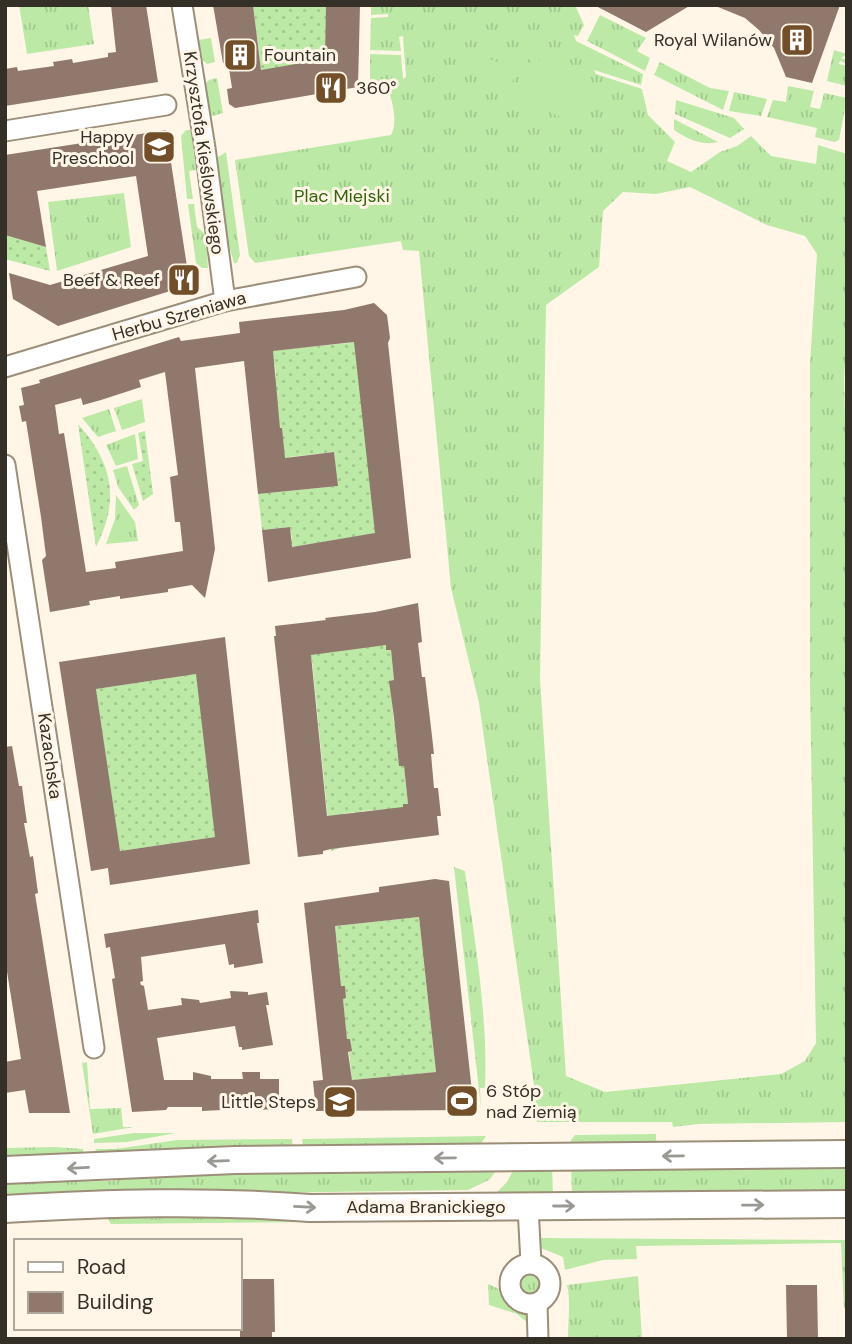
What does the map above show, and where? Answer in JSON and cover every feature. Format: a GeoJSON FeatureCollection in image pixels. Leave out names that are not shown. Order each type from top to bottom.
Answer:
{"type":"FeatureCollection","features":[{"type":"Feature","properties":{"kind":"main road"},"geometry":{"type":"LineString","coordinates":[[5,1170],[235,1160],[847,1154]]}},
{"type":"Feature","properties":{"kind":"main road","name":"Adama Branickiego"},"geometry":{"type":"LineString","coordinates":[[5,1209],[127,1203],[237,1202],[310,1208],[847,1204]]}},
{"type":"Feature","properties":{"kind":"street","name":"Krzysztofa Kieślowskiego"},"geometry":{"type":"LineString","coordinates":[[182,5],[205,148],[225,302]]}},
{"type":"Feature","properties":{"kind":"street"},"geometry":{"type":"LineString","coordinates":[[5,131],[166,105]]}},
{"type":"Feature","properties":{"kind":"street","name":"Herbu Szreniawa"},"geometry":{"type":"LineString","coordinates":[[5,367],[225,302],[356,277]]}},
{"type":"Feature","properties":{"kind":"street","name":"Kazachska"},"geometry":{"type":"LineString","coordinates":[[5,465],[94,1048]]}},
{"type":"Feature","properties":{"kind":"street"},"geometry":{"type":"LineString","coordinates":[[528,1207],[531,1263]]}},
{"type":"Feature","properties":{"kind":"street"},"geometry":{"type":"LineString","coordinates":[[531,1263],[544,1269],[551,1281],[547,1296],[537,1303],[529,1305],[519,1301],[510,1288],[515,1271],[522,1265],[531,1263]]}},
{"type":"Feature","properties":{"kind":"street"},"geometry":{"type":"LineString","coordinates":[[537,1303],[538,1339]]}},
{"type":"Feature","properties":{"kind":"green space"},"geometry":{"type":"Polygon","coordinates":[[[19,5],[88,5],[94,44],[27,54],[19,5]]]}},
{"type":"Feature","properties":{"kind":"green space"},"geometry":{"type":"Polygon","coordinates":[[[253,5],[326,5],[327,62],[262,75],[253,5]]]}},
{"type":"Feature","properties":{"kind":"green space","name":"Plac Miejski"},"geometry":{"type":"Polygon","coordinates":[[[371,5],[575,5],[584,25],[578,36],[574,35],[576,41],[643,74],[641,85],[594,70],[596,74],[642,89],[648,115],[675,142],[667,161],[691,172],[720,152],[737,146],[751,136],[771,156],[816,164],[818,145],[847,154],[847,334],[844,379],[847,492],[847,1122],[699,1124],[673,1127],[672,1122],[536,1120],[534,1085],[479,703],[451,588],[419,251],[403,250],[401,241],[255,263],[249,256],[235,160],[391,135],[394,124],[393,104],[386,87],[370,90],[370,54],[401,55],[403,79],[406,77],[403,36],[399,37],[401,51],[370,50],[371,18],[388,17],[388,14],[371,15],[371,5]],[[690,187],[656,194],[623,192],[603,211],[599,267],[546,305],[540,679],[566,1076],[605,1092],[781,1074],[805,1061],[816,1043],[810,685],[810,364],[817,254],[805,236],[767,225],[690,187]]]}},
{"type":"Feature","properties":{"kind":"green space"},"geometry":{"type":"Polygon","coordinates":[[[600,15],[646,38],[637,51],[650,58],[645,71],[587,41],[600,15]]]}},
{"type":"Feature","properties":{"kind":"green space"},"geometry":{"type":"Polygon","coordinates":[[[211,38],[215,62],[207,64],[200,58],[198,40],[211,38]]]}},
{"type":"Feature","properties":{"kind":"green space"},"geometry":{"type":"Polygon","coordinates":[[[834,50],[847,54],[841,58],[847,60],[847,64],[840,61],[839,64],[847,66],[847,86],[827,81],[834,50]]]}},
{"type":"Feature","properties":{"kind":"green space"},"geometry":{"type":"Polygon","coordinates":[[[483,56],[517,71],[509,89],[475,74],[483,56]]]}},
{"type":"Feature","properties":{"kind":"green space"},"geometry":{"type":"Polygon","coordinates":[[[532,57],[592,83],[575,123],[514,97],[532,57]]]}},
{"type":"Feature","properties":{"kind":"green space"},"geometry":{"type":"Polygon","coordinates":[[[660,62],[710,88],[729,91],[723,110],[654,75],[660,62]]]}},
{"type":"Feature","properties":{"kind":"green space"},"geometry":{"type":"Polygon","coordinates":[[[217,78],[223,113],[209,117],[205,84],[217,78]]]}},
{"type":"Feature","properties":{"kind":"green space"},"geometry":{"type":"Polygon","coordinates":[[[788,86],[814,91],[810,107],[820,109],[824,93],[847,98],[839,140],[834,142],[815,137],[817,128],[767,117],[773,100],[786,102],[788,86]]]}},
{"type":"Feature","properties":{"kind":"green space"},"geometry":{"type":"Polygon","coordinates":[[[734,92],[767,99],[761,116],[729,111],[734,92]]]}},
{"type":"Feature","properties":{"kind":"green space"},"geometry":{"type":"Polygon","coordinates":[[[676,100],[734,118],[744,129],[730,138],[675,114],[676,100]]]}},
{"type":"Feature","properties":{"kind":"green space"},"geometry":{"type":"Polygon","coordinates":[[[674,119],[718,142],[700,142],[684,136],[674,130],[674,119]]]}},
{"type":"Feature","properties":{"kind":"green space"},"geometry":{"type":"Polygon","coordinates":[[[186,130],[191,130],[196,170],[189,171],[193,199],[187,199],[181,136],[186,130]]]}},
{"type":"Feature","properties":{"kind":"green space"},"geometry":{"type":"Polygon","coordinates":[[[226,152],[240,255],[237,263],[234,263],[226,235],[216,165],[218,157],[226,152]]]}},
{"type":"Feature","properties":{"kind":"green space"},"geometry":{"type":"Polygon","coordinates":[[[124,193],[131,247],[57,271],[48,202],[124,193]]]}},
{"type":"Feature","properties":{"kind":"green space"},"geometry":{"type":"Polygon","coordinates":[[[188,204],[194,204],[197,227],[206,235],[208,268],[202,268],[196,263],[188,204]]]}},
{"type":"Feature","properties":{"kind":"green space"},"geometry":{"type":"Polygon","coordinates":[[[5,235],[46,247],[50,271],[5,259],[5,235]]]}},
{"type":"Feature","properties":{"kind":"green space"},"geometry":{"type":"Polygon","coordinates":[[[353,338],[354,342],[358,342],[378,533],[292,547],[292,544],[288,545],[292,539],[290,527],[262,530],[258,494],[337,486],[334,452],[289,457],[289,461],[285,462],[277,441],[283,440],[270,378],[276,377],[275,365],[271,365],[270,351],[349,343],[353,338]]]}},
{"type":"Feature","properties":{"kind":"green space"},"geometry":{"type":"Polygon","coordinates":[[[142,399],[145,422],[122,430],[114,408],[142,399]]]}},
{"type":"Feature","properties":{"kind":"green space"},"geometry":{"type":"Polygon","coordinates":[[[109,409],[116,431],[98,437],[82,418],[109,409]]]}},
{"type":"Feature","properties":{"kind":"green space"},"geometry":{"type":"Polygon","coordinates":[[[78,424],[99,453],[109,482],[108,513],[96,547],[78,424]]]}},
{"type":"Feature","properties":{"kind":"green space"},"geometry":{"type":"Polygon","coordinates":[[[145,431],[153,494],[143,501],[132,464],[143,461],[138,433],[145,431]]]}},
{"type":"Feature","properties":{"kind":"green space"},"geometry":{"type":"Polygon","coordinates":[[[135,434],[138,459],[116,466],[106,445],[135,434]]]}},
{"type":"Feature","properties":{"kind":"green space"},"geometry":{"type":"Polygon","coordinates":[[[127,466],[139,505],[134,510],[118,487],[113,470],[127,466]]]}},
{"type":"Feature","properties":{"kind":"green space"},"geometry":{"type":"Polygon","coordinates":[[[116,495],[135,522],[138,541],[106,544],[115,519],[116,495]]]}},
{"type":"Feature","properties":{"kind":"green space"},"geometry":{"type":"Polygon","coordinates":[[[385,637],[386,650],[391,650],[394,680],[390,681],[394,724],[397,724],[395,729],[399,766],[404,766],[408,804],[404,804],[407,838],[390,809],[362,811],[360,815],[354,812],[343,814],[340,848],[331,851],[312,660],[309,655],[385,637]]]}},
{"type":"Feature","properties":{"kind":"green space"},"geometry":{"type":"Polygon","coordinates":[[[199,670],[228,835],[120,851],[119,845],[116,845],[118,840],[96,689],[194,674],[199,670]]]}},
{"type":"Feature","properties":{"kind":"green space"},"geometry":{"type":"Polygon","coordinates":[[[454,867],[465,871],[480,979],[485,1033],[485,1088],[480,1088],[481,1108],[454,867]]]}},
{"type":"Feature","properties":{"kind":"green space"},"geometry":{"type":"Polygon","coordinates":[[[419,917],[436,1072],[352,1080],[350,1040],[347,1039],[343,999],[346,998],[345,986],[341,986],[335,926],[419,917]]]}},
{"type":"Feature","properties":{"kind":"green space"},"geometry":{"type":"Polygon","coordinates":[[[87,1062],[90,1109],[121,1108],[123,1127],[134,1127],[93,1134],[82,1063],[87,1062]]]}},
{"type":"Feature","properties":{"kind":"green space"},"geometry":{"type":"Polygon","coordinates":[[[134,1133],[176,1133],[127,1142],[94,1143],[94,1139],[134,1133]]]}},
{"type":"Feature","properties":{"kind":"green space"},"geometry":{"type":"Polygon","coordinates":[[[656,1134],[656,1140],[663,1146],[571,1148],[571,1140],[575,1135],[656,1134]]]}},
{"type":"Feature","properties":{"kind":"green space"},"geometry":{"type":"Polygon","coordinates":[[[486,1136],[479,1147],[303,1147],[302,1139],[486,1136]]]}},
{"type":"Feature","properties":{"kind":"green space"},"geometry":{"type":"Polygon","coordinates":[[[292,1139],[293,1148],[99,1155],[95,1149],[115,1149],[177,1140],[292,1139]]]}},
{"type":"Feature","properties":{"kind":"green space"},"geometry":{"type":"Polygon","coordinates":[[[5,1148],[83,1149],[83,1152],[80,1155],[5,1155],[5,1148]]]}},
{"type":"Feature","properties":{"kind":"green space"},"geometry":{"type":"Polygon","coordinates":[[[847,1162],[847,1192],[572,1195],[571,1165],[847,1162]]]}},
{"type":"Feature","properties":{"kind":"green space"},"geometry":{"type":"Polygon","coordinates":[[[516,1165],[552,1165],[553,1195],[495,1194],[507,1182],[516,1165]]]}},
{"type":"Feature","properties":{"kind":"green space"},"geometry":{"type":"Polygon","coordinates":[[[499,1167],[489,1180],[468,1190],[110,1195],[5,1200],[5,1182],[109,1181],[195,1171],[499,1167]]]}},
{"type":"Feature","properties":{"kind":"green space"},"geometry":{"type":"Polygon","coordinates":[[[128,1214],[511,1217],[515,1220],[111,1224],[108,1219],[128,1214]]]}},
{"type":"Feature","properties":{"kind":"green space"},"geometry":{"type":"Polygon","coordinates":[[[541,1238],[844,1240],[847,1241],[847,1308],[844,1308],[841,1243],[636,1246],[637,1259],[603,1260],[565,1270],[563,1257],[541,1248],[541,1238]]]}},
{"type":"Feature","properties":{"kind":"green space"},"geometry":{"type":"Polygon","coordinates":[[[530,1274],[537,1277],[540,1284],[537,1291],[530,1294],[523,1291],[520,1284],[523,1277],[530,1274]]]}},
{"type":"Feature","properties":{"kind":"green space"},"geometry":{"type":"Polygon","coordinates":[[[638,1276],[642,1339],[568,1339],[567,1285],[638,1276]]]}},
{"type":"Feature","properties":{"kind":"green space"},"geometry":{"type":"Polygon","coordinates":[[[488,1284],[504,1291],[509,1300],[526,1314],[529,1324],[517,1314],[489,1305],[488,1284]]]}},
{"type":"Feature","properties":{"kind":"building"},"geometry":{"type":"Polygon","coordinates":[[[111,5],[146,5],[158,82],[5,106],[5,69],[17,67],[18,71],[54,66],[53,62],[72,59],[73,63],[108,57],[108,53],[116,52],[111,5]]]}},
{"type":"Feature","properties":{"kind":"building","name":"Fountain"},"geometry":{"type":"Polygon","coordinates":[[[213,5],[253,5],[261,70],[325,59],[326,5],[360,5],[358,87],[235,108],[229,104],[227,89],[232,88],[228,62],[223,63],[213,5]]]}},
{"type":"Feature","properties":{"kind":"building"},"geometry":{"type":"Polygon","coordinates":[[[594,5],[691,5],[646,32],[594,5]]]}},
{"type":"Feature","properties":{"kind":"building","name":"Royal Wilanów"},"geometry":{"type":"Polygon","coordinates":[[[713,5],[840,5],[812,83],[786,77],[774,48],[759,30],[745,18],[713,5]]]}},
{"type":"Feature","properties":{"kind":"building"},"geometry":{"type":"Polygon","coordinates":[[[166,130],[188,273],[181,274],[183,287],[58,326],[13,299],[9,273],[50,285],[148,256],[136,176],[37,191],[46,247],[5,235],[5,155],[166,130]]]}},
{"type":"Feature","properties":{"kind":"building"},"geometry":{"type":"Polygon","coordinates":[[[374,303],[387,315],[411,558],[268,582],[262,530],[290,527],[292,547],[375,533],[354,342],[273,351],[285,458],[334,452],[338,486],[258,494],[244,361],[195,368],[215,549],[205,598],[192,585],[168,589],[168,592],[89,601],[90,605],[50,612],[42,560],[46,556],[41,517],[26,421],[22,422],[19,406],[24,405],[21,388],[179,337],[181,341],[240,333],[239,322],[344,310],[374,303]],[[165,372],[139,380],[141,387],[101,400],[83,405],[81,398],[55,405],[59,434],[64,433],[86,572],[116,568],[115,562],[183,551],[180,522],[175,522],[170,477],[178,475],[165,372]]]}},
{"type":"Feature","properties":{"kind":"building"},"geometry":{"type":"Polygon","coordinates":[[[418,603],[422,642],[418,643],[434,754],[431,754],[434,788],[438,788],[441,816],[437,816],[439,835],[331,849],[323,851],[323,854],[298,857],[275,626],[418,603]],[[386,645],[311,655],[327,816],[403,807],[403,804],[408,804],[404,766],[399,766],[389,681],[394,680],[391,650],[386,650],[386,645]]]}},
{"type":"Feature","properties":{"kind":"building"},"geometry":{"type":"Polygon","coordinates":[[[225,637],[250,864],[110,885],[108,868],[91,871],[59,662],[225,637]],[[196,674],[96,689],[120,851],[215,837],[196,674]]]}},
{"type":"Feature","properties":{"kind":"building"},"geometry":{"type":"Polygon","coordinates":[[[12,746],[19,786],[22,786],[27,823],[24,823],[30,857],[33,856],[38,893],[35,894],[70,1113],[29,1113],[25,1090],[5,1093],[5,1062],[21,1059],[5,959],[5,747],[12,746]]]}},
{"type":"Feature","properties":{"kind":"building"},"geometry":{"type":"Polygon","coordinates":[[[435,879],[449,881],[474,1110],[316,1111],[313,1081],[323,1080],[304,903],[379,892],[379,887],[435,879]],[[419,917],[335,926],[341,986],[345,986],[346,998],[343,999],[347,1039],[350,1039],[352,1051],[348,1052],[352,1080],[436,1072],[419,917]]]}},
{"type":"Feature","properties":{"kind":"building"},"geometry":{"type":"Polygon","coordinates":[[[258,910],[257,923],[263,963],[234,968],[234,964],[229,965],[225,944],[141,957],[143,981],[140,982],[144,986],[148,1010],[182,1005],[181,998],[199,1000],[200,1003],[231,998],[230,991],[248,992],[248,995],[267,992],[269,1005],[266,1005],[273,1045],[242,1050],[235,1026],[157,1038],[164,1080],[193,1080],[193,1072],[211,1076],[211,1079],[243,1079],[242,1072],[260,1072],[260,1079],[279,1079],[279,1109],[251,1110],[251,1106],[222,1106],[222,1110],[202,1111],[202,1107],[168,1107],[166,1110],[132,1112],[112,979],[115,978],[110,947],[106,948],[104,934],[258,910]]]}},
{"type":"Feature","properties":{"kind":"building"},"geometry":{"type":"Polygon","coordinates":[[[242,1279],[274,1279],[275,1332],[272,1332],[272,1339],[240,1339],[242,1279]]]}},
{"type":"Feature","properties":{"kind":"building"},"geometry":{"type":"Polygon","coordinates":[[[786,1285],[817,1285],[818,1339],[787,1339],[786,1285]]]}},
{"type":"Feature","properties":{"kind":"place","name":"Royal Wilanów"},"geometry":{"type":"Point","coordinates":[797,40]}},
{"type":"Feature","properties":{"kind":"place","name":"Fountain"},"geometry":{"type":"Point","coordinates":[240,55]}},
{"type":"Feature","properties":{"kind":"place","name":"360°"},"geometry":{"type":"Point","coordinates":[331,88]}},
{"type":"Feature","properties":{"kind":"place","name":"Happy Preschool"},"geometry":{"type":"Point","coordinates":[159,147]}},
{"type":"Feature","properties":{"kind":"place","name":"Beef & Reef"},"geometry":{"type":"Point","coordinates":[184,280]}},
{"type":"Feature","properties":{"kind":"place","name":"6 Stóp nad Ziemią"},"geometry":{"type":"Point","coordinates":[462,1101]}},
{"type":"Feature","properties":{"kind":"place","name":"Little Steps"},"geometry":{"type":"Point","coordinates":[340,1102]}}]}
